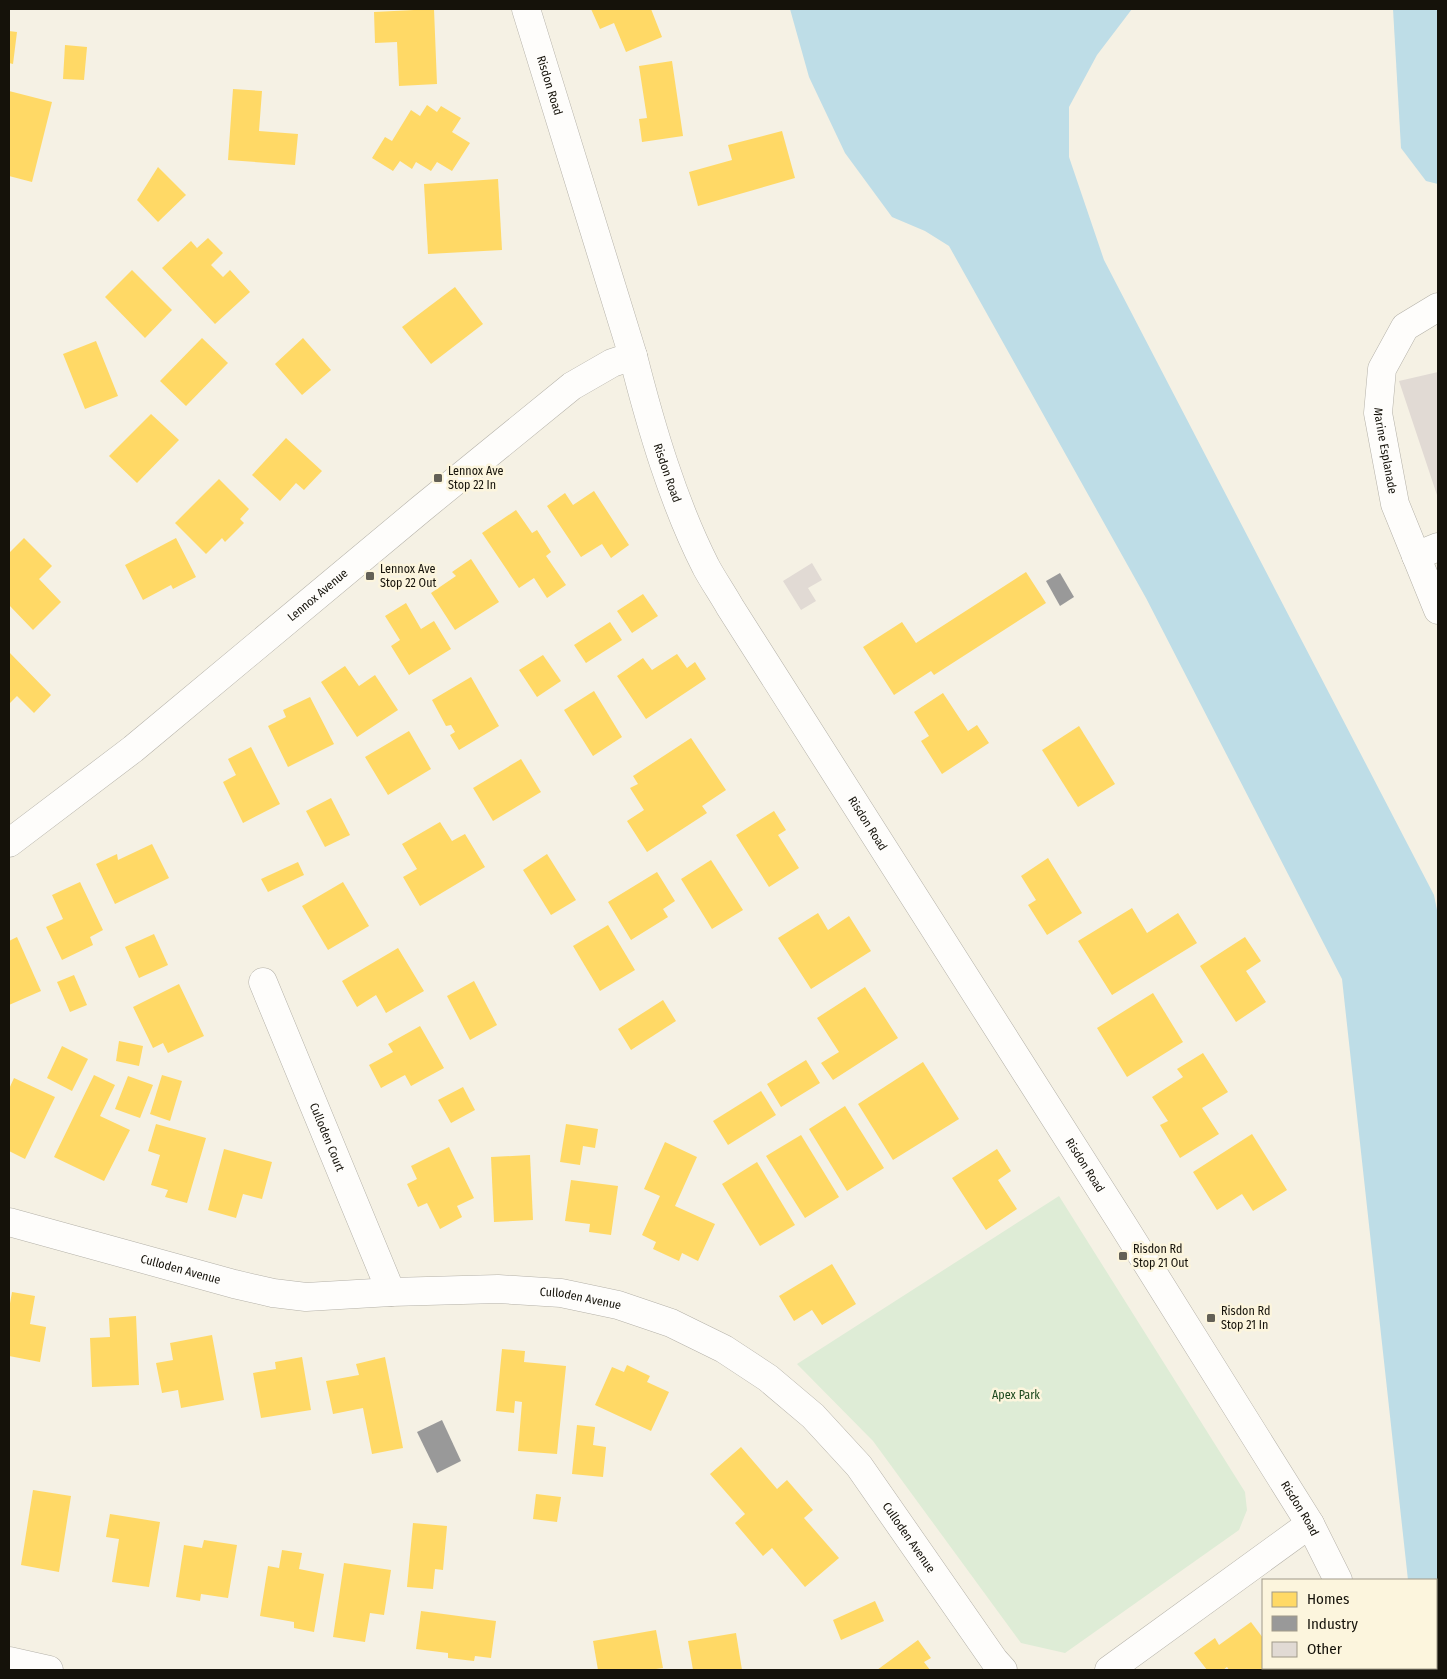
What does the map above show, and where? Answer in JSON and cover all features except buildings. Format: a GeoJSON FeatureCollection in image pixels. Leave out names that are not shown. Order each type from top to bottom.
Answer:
{"type":"FeatureCollection","features":[{"type":"Feature","properties":{"kind":"main road","name":"Risdon Road"},"geometry":{"type":"LineString","coordinates":[[526,9],[633,356],[646,405],[685,520],[706,567],[1310,1524],[1338,1579]]}},
{"type":"Feature","properties":{"kind":"main road","name":"Marine Esplanade"},"geometry":{"type":"LineString","coordinates":[[1438,308],[1405,327],[1382,369],[1378,413],[1396,504],[1427,552],[1438,610]]}},
{"type":"Feature","properties":{"kind":"main road","name":"Lennox Avenue"},"geometry":{"type":"LineString","coordinates":[[9,842],[133,749],[572,386],[612,364],[633,356]]}},
{"type":"Feature","properties":{"kind":"main road","name":"Culloden Court"},"geometry":{"type":"LineString","coordinates":[[263,982],[390,1292]]}},
{"type":"Feature","properties":{"kind":"main road","name":"Culloden Avenue"},"geometry":{"type":"LineString","coordinates":[[9,1222],[273,1293],[306,1297],[498,1289],[561,1293],[618,1305],[671,1323],[724,1349],[768,1378],[813,1416],[859,1466],[994,1660],[1003,1670]]}},
{"type":"Feature","properties":{"kind":"main road"},"geometry":{"type":"LineString","coordinates":[[1109,1670],[1310,1524]]}},
{"type":"Feature","properties":{"kind":"main road"},"geometry":{"type":"LineString","coordinates":[[9,1661],[49,1670]]}},
{"type":"Feature","properties":{"kind":"green space","name":"Apex Park"},"geometry":{"type":"Polygon","coordinates":[[[1059,1196],[1245,1492],[1247,1510],[1239,1530],[1065,1653],[1021,1643],[873,1441],[797,1364],[1059,1196]]]}},
{"type":"Feature","properties":{"kind":"water"},"geometry":{"type":"Polygon","coordinates":[[[790,9],[1132,9],[1097,55],[1069,107],[1069,157],[1104,260],[1434,895],[1438,915],[1438,1670],[1418,1670],[1437,1669],[1437,1579],[1408,1579],[1342,979],[1146,598],[949,246],[925,231],[892,217],[845,153],[809,77],[790,9]]]}},
{"type":"Feature","properties":{"kind":"water"},"geometry":{"type":"Polygon","coordinates":[[[1393,9],[1438,9],[1438,184],[1426,181],[1401,148],[1393,9]]]}},
{"type":"Feature","properties":{"kind":"place","name":"Lennox Ave Stop 22 In"},"geometry":{"type":"Point","coordinates":[438,478]}},
{"type":"Feature","properties":{"kind":"place","name":"Lennox Ave Stop 22 Out"},"geometry":{"type":"Point","coordinates":[370,576]}},
{"type":"Feature","properties":{"kind":"place","name":"Risdon Rd Stop 21 Out"},"geometry":{"type":"Point","coordinates":[1123,1256]}},
{"type":"Feature","properties":{"kind":"place","name":"Risdon Rd Stop 21 In"},"geometry":{"type":"Point","coordinates":[1211,1318]}}]}
